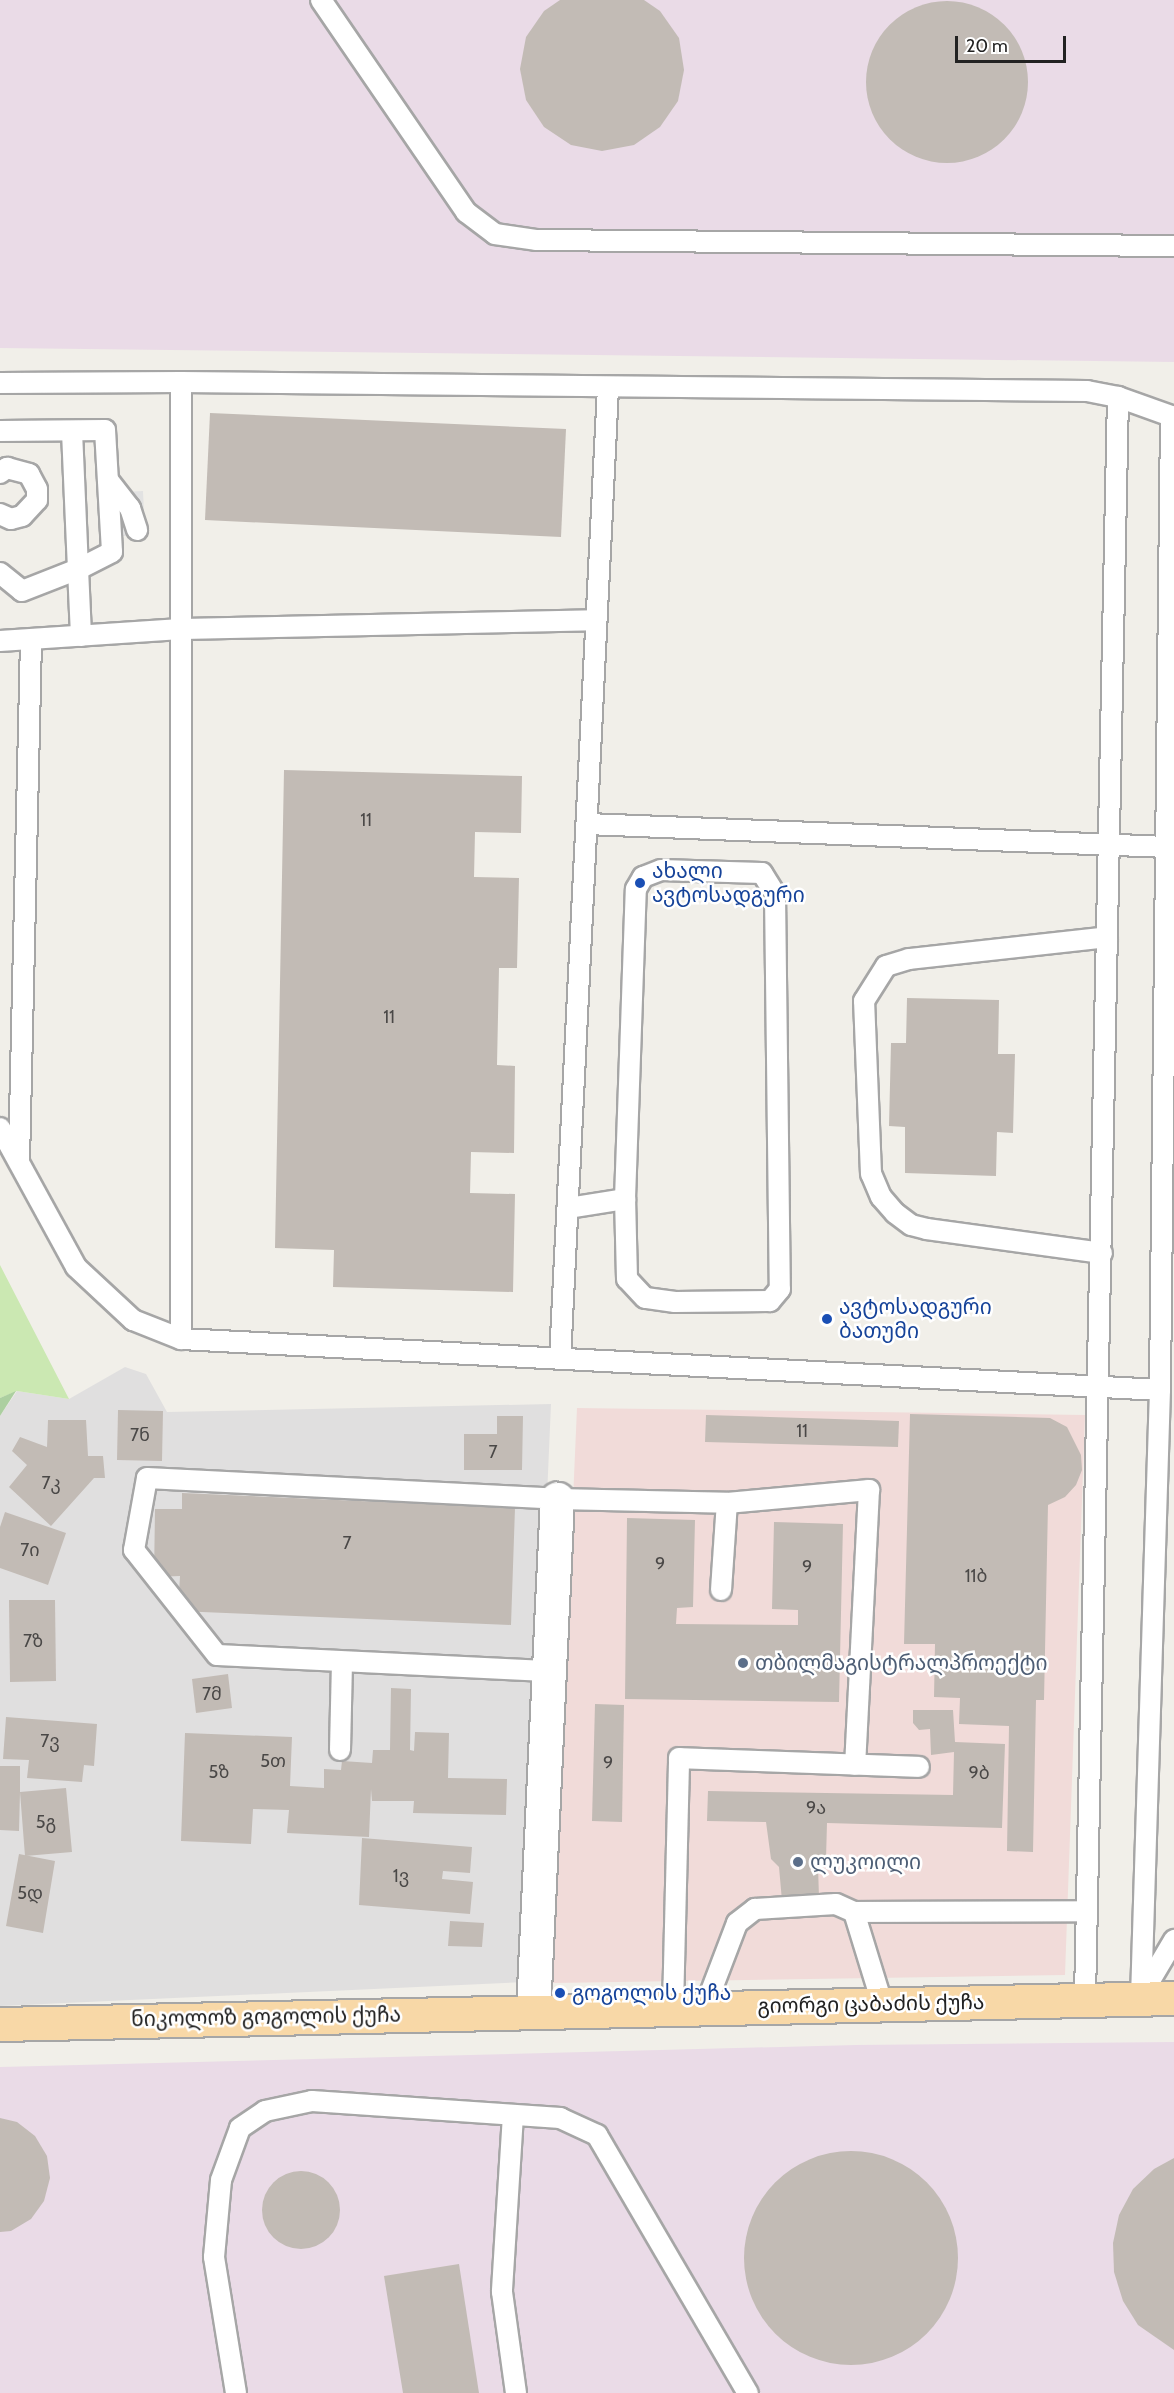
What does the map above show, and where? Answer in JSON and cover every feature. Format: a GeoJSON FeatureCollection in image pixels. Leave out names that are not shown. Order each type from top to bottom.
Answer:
{"type":"FeatureCollection","features":[{"type":"Feature","properties":{"kind":"main road","name":"გიორგი ცაბაძის ქუჩა"},"geometry":{"type":"LineString","coordinates":[[533,2011],[883,2006],[1085,1998],[1174,1998]]}},
{"type":"Feature","properties":{"kind":"main road","name":"ნიკოლოზ გოგოლის ქუჩა"},"geometry":{"type":"LineString","coordinates":[[0,2024],[533,2011]]}},
{"type":"Feature","properties":{"kind":"street"},"geometry":{"type":"LineString","coordinates":[[533,2011],[546,1671],[557,1499]]}},
{"type":"Feature","properties":{"kind":"lane"},"geometry":{"type":"LineString","coordinates":[[321,0],[465,212],[495,234],[536,240],[1174,246]]}},
{"type":"Feature","properties":{"kind":"lane"},"geometry":{"type":"LineString","coordinates":[[181,382],[181,1339]]}},
{"type":"Feature","properties":{"kind":"lane"},"geometry":{"type":"LineString","coordinates":[[0,383],[181,382],[1088,391],[1118,396],[1171,416],[1160,1390],[1141,1997]]}},
{"type":"Feature","properties":{"kind":"lane"},"geometry":{"type":"LineString","coordinates":[[561,1359],[608,387]]}},
{"type":"Feature","properties":{"kind":"lane"},"geometry":{"type":"LineString","coordinates":[[1085,1998],[1100,1388],[1118,396]]}},
{"type":"Feature","properties":{"kind":"lane"},"geometry":{"type":"LineString","coordinates":[[0,431],[105,430],[112,552],[78,569],[22,591],[0,573]]}},
{"type":"Feature","properties":{"kind":"lane"},"geometry":{"type":"LineString","coordinates":[[72,431],[81,636]]}},
{"type":"Feature","properties":{"kind":"lane"},"geometry":{"type":"LineString","coordinates":[[0,473],[8,468],[29,474],[37,489],[37,500],[22,516],[11,519],[0,514]]}},
{"type":"Feature","properties":{"kind":"lane"},"geometry":{"type":"LineString","coordinates":[[108,480],[130,508],[136,530]]}},
{"type":"Feature","properties":{"kind":"lane"},"geometry":{"type":"LineString","coordinates":[[0,641],[181,629],[596,620]]}},
{"type":"Feature","properties":{"kind":"lane"},"geometry":{"type":"LineString","coordinates":[[19,1163],[31,640]]}},
{"type":"Feature","properties":{"kind":"lane"},"geometry":{"type":"LineString","coordinates":[[586,825],[1166,847]]}},
{"type":"Feature","properties":{"kind":"lane"},"geometry":{"type":"LineString","coordinates":[[661,870],[762,873],[775,894],[780,1289],[770,1301],[675,1302],[645,1298],[627,1279],[625,1199],[636,889],[643,877],[661,870]]}},
{"type":"Feature","properties":{"kind":"lane"},"geometry":{"type":"LineString","coordinates":[[1102,1253],[927,1229],[911,1225],[895,1213],[881,1197],[871,1174],[864,1001],[886,966],[909,959],[1107,937]]}},
{"type":"Feature","properties":{"kind":"lane"},"geometry":{"type":"LineString","coordinates":[[0,1128],[76,1267],[134,1320],[181,1339],[1160,1390]]}},
{"type":"Feature","properties":{"kind":"lane"},"geometry":{"type":"LineString","coordinates":[[568,1208],[625,1199]]}},
{"type":"Feature","properties":{"kind":"lane"},"geometry":{"type":"LineString","coordinates":[[546,1671],[218,1655],[134,1550],[147,1478],[557,1499],[727,1503],[869,1490],[855,1765]]}},
{"type":"Feature","properties":{"kind":"lane"},"geometry":{"type":"LineString","coordinates":[[721,1590],[727,1503]]}},
{"type":"Feature","properties":{"kind":"lane"},"geometry":{"type":"LineString","coordinates":[[340,1750],[342,1662]]}},
{"type":"Feature","properties":{"kind":"lane"},"geometry":{"type":"LineString","coordinates":[[673,2008],[679,1758],[919,1767]]}},
{"type":"Feature","properties":{"kind":"lane"},"geometry":{"type":"LineString","coordinates":[[705,2007],[736,1923],[755,1909],[836,1904],[854,1912],[1087,1911]]}},
{"type":"Feature","properties":{"kind":"lane"},"geometry":{"type":"LineString","coordinates":[[854,1912],[883,2006]]}},
{"type":"Feature","properties":{"kind":"lane"},"geometry":{"type":"LineString","coordinates":[[1141,1997],[1174,1940]]}},
{"type":"Feature","properties":{"kind":"lane"},"geometry":{"type":"LineString","coordinates":[[236,2393],[214,2257],[221,2180],[240,2128],[265,2111],[312,2101],[560,2118],[597,2135],[747,2393]]}},
{"type":"Feature","properties":{"kind":"lane"},"geometry":{"type":"LineString","coordinates":[[513,2115],[502,2292],[516,2393]]}},
{"type":"Feature","properties":{"kind":"shaded area"},"geometry":{"type":"Polygon","coordinates":[[[0,0],[1174,0],[1174,362],[0,348],[0,0]]]}},
{"type":"Feature","properties":{"kind":"shaded area"},"geometry":{"type":"Polygon","coordinates":[[[143,491],[145,535],[123,536],[120,492],[143,491]]]}},
{"type":"Feature","properties":{"kind":"shaded area"},"geometry":{"type":"Polygon","coordinates":[[[125,1367],[146,1374],[167,1412],[551,1404],[526,1982],[0,2006],[0,1416],[17,1391],[69,1399],[125,1367]]]}},
{"type":"Feature","properties":{"kind":"shaded area"},"geometry":{"type":"Polygon","coordinates":[[[577,1408],[1085,1415],[1065,1975],[552,1983],[577,1408]]]}},
{"type":"Feature","properties":{"kind":"shaded area"},"geometry":{"type":"Polygon","coordinates":[[[1174,2042],[1174,2393],[0,2393],[0,2067],[856,2045],[1174,2042]]]}},
{"type":"Feature","properties":{"kind":"green space"},"geometry":{"type":"Polygon","coordinates":[[[0,1265],[69,1399],[17,1391],[0,1398],[0,1265]]]}},
{"type":"Feature","properties":{"kind":"green space"},"geometry":{"type":"Polygon","coordinates":[[[16,1391],[0,1416],[0,1398],[16,1391]]]}},
{"type":"Feature","properties":{"kind":"building"},"geometry":{"type":"Polygon","coordinates":[[[560,0],[644,0],[660,11],[679,38],[684,70],[678,101],[660,127],[634,145],[602,151],[571,145],[544,127],[526,100],[520,69],[526,37],[544,11],[560,0]]]}},
{"type":"Feature","properties":{"kind":"building"},"geometry":{"type":"Polygon","coordinates":[[[947,1],[963,2],[978,7],[992,14],[1004,25],[1015,37],[1022,51],[1027,66],[1027,98],[1022,113],[1015,127],[1004,139],[992,150],[978,157],[963,162],[947,163],[931,162],[916,157],[902,150],[890,139],[879,127],[872,113],[867,98],[866,82],[867,66],[872,51],[879,37],[890,25],[902,14],[916,7],[931,2],[947,1]]]}},
{"type":"Feature","properties":{"kind":"building"},"geometry":{"type":"Polygon","coordinates":[[[210,413],[566,429],[561,537],[205,520],[210,413]]]}},
{"type":"Feature","properties":{"kind":"building"},"geometry":{"type":"Polygon","coordinates":[[[284,770],[522,776],[521,833],[475,832],[474,877],[519,878],[517,968],[499,968],[497,1065],[515,1066],[514,1153],[471,1152],[470,1193],[515,1194],[513,1292],[333,1287],[334,1250],[275,1248],[284,770]]]}},
{"type":"Feature","properties":{"kind":"building"},"geometry":{"type":"Polygon","coordinates":[[[907,998],[999,1000],[998,1054],[1015,1054],[1013,1133],[997,1132],[996,1176],[905,1173],[905,1127],[889,1126],[891,1043],[906,1043],[907,998]]]}},
{"type":"Feature","properties":{"kind":"building"},"geometry":{"type":"Polygon","coordinates":[[[118,1410],[163,1411],[162,1461],[117,1460],[118,1410]]]}},
{"type":"Feature","properties":{"kind":"building"},"geometry":{"type":"Polygon","coordinates":[[[910,1414],[1050,1418],[1067,1427],[1081,1455],[1082,1470],[1076,1485],[1065,1497],[1048,1505],[1044,1700],[1036,1700],[1033,1852],[1007,1851],[1009,1726],[959,1724],[960,1698],[934,1697],[935,1644],[904,1644],[910,1414]]]}},
{"type":"Feature","properties":{"kind":"building"},"geometry":{"type":"Polygon","coordinates":[[[706,1415],[899,1421],[898,1447],[705,1442],[706,1415]]]}},
{"type":"Feature","properties":{"kind":"building"},"geometry":{"type":"Polygon","coordinates":[[[497,1416],[523,1416],[522,1470],[464,1470],[464,1434],[497,1434],[497,1416]]]}},
{"type":"Feature","properties":{"kind":"building"},"geometry":{"type":"Polygon","coordinates":[[[48,1420],[86,1420],[88,1456],[103,1456],[105,1478],[94,1478],[51,1526],[9,1487],[27,1465],[12,1451],[20,1437],[47,1447],[48,1420]]]}},
{"type":"Feature","properties":{"kind":"building"},"geometry":{"type":"Polygon","coordinates":[[[182,1493],[515,1508],[511,1625],[178,1611],[180,1576],[154,1577],[155,1509],[182,1509],[182,1493]]]}},
{"type":"Feature","properties":{"kind":"building"},"geometry":{"type":"Polygon","coordinates":[[[5,1512],[66,1533],[48,1585],[0,1568],[0,1527],[5,1512]]]}},
{"type":"Feature","properties":{"kind":"building"},"geometry":{"type":"Polygon","coordinates":[[[627,1518],[695,1520],[693,1607],[677,1608],[676,1624],[798,1625],[798,1610],[772,1609],[774,1522],[843,1524],[839,1702],[625,1699],[627,1518]]]}},
{"type":"Feature","properties":{"kind":"building"},"geometry":{"type":"Polygon","coordinates":[[[9,1600],[55,1600],[56,1681],[10,1682],[9,1600]]]}},
{"type":"Feature","properties":{"kind":"building"},"geometry":{"type":"Polygon","coordinates":[[[228,1674],[232,1708],[196,1713],[192,1679],[228,1674]]]}},
{"type":"Feature","properties":{"kind":"building"},"geometry":{"type":"Polygon","coordinates":[[[391,1688],[411,1689],[410,1750],[414,1751],[415,1732],[449,1733],[448,1778],[507,1779],[506,1815],[413,1813],[414,1801],[372,1801],[371,1789],[369,1837],[287,1833],[289,1810],[253,1809],[251,1844],[181,1841],[185,1733],[292,1737],[290,1786],[324,1788],[324,1769],[341,1770],[342,1761],[372,1763],[373,1750],[390,1750],[391,1688]]]}},
{"type":"Feature","properties":{"kind":"building"},"geometry":{"type":"Polygon","coordinates":[[[595,1704],[624,1705],[622,1822],[592,1821],[595,1704]]]}},
{"type":"Feature","properties":{"kind":"building"},"geometry":{"type":"Polygon","coordinates":[[[913,1710],[953,1710],[955,1742],[1005,1744],[1002,1828],[827,1823],[826,1859],[818,1866],[819,1898],[782,1901],[779,1867],[771,1859],[766,1822],[707,1821],[708,1791],[953,1795],[954,1752],[931,1755],[930,1729],[919,1730],[913,1723],[913,1710]]]}},
{"type":"Feature","properties":{"kind":"building"},"geometry":{"type":"Polygon","coordinates":[[[6,1717],[97,1724],[94,1766],[84,1765],[82,1782],[27,1778],[29,1760],[3,1759],[6,1717]]]}},
{"type":"Feature","properties":{"kind":"building"},"geometry":{"type":"Polygon","coordinates":[[[0,1766],[20,1766],[19,1831],[0,1830],[0,1766]]]}},
{"type":"Feature","properties":{"kind":"building"},"geometry":{"type":"Polygon","coordinates":[[[66,1788],[72,1852],[25,1856],[20,1792],[66,1788]]]}},
{"type":"Feature","properties":{"kind":"building"},"geometry":{"type":"Polygon","coordinates":[[[362,1838],[472,1847],[470,1873],[443,1871],[442,1879],[473,1882],[470,1914],[359,1905],[362,1838]]]}},
{"type":"Feature","properties":{"kind":"building"},"geometry":{"type":"Polygon","coordinates":[[[19,1854],[55,1861],[43,1933],[6,1926],[19,1854]]]}},
{"type":"Feature","properties":{"kind":"building"},"geometry":{"type":"Polygon","coordinates":[[[450,1921],[484,1923],[482,1947],[448,1946],[450,1921]]]}},
{"type":"Feature","properties":{"kind":"building"},"geometry":{"type":"Polygon","coordinates":[[[0,2118],[17,2122],[35,2136],[47,2156],[50,2178],[44,2201],[31,2219],[11,2231],[0,2232],[0,2118]]]}},
{"type":"Feature","properties":{"kind":"building"},"geometry":{"type":"Polygon","coordinates":[[[851,2151],[872,2153],[901,2164],[919,2176],[933,2190],[945,2208],[953,2227],[958,2258],[956,2279],[945,2308],[933,2326],[919,2340],[901,2352],[882,2360],[851,2365],[830,2363],[801,2352],[783,2340],[769,2326],[757,2308],[749,2289],[744,2258],[746,2237],[757,2208],[769,2190],[783,2176],[801,2164],[820,2156],[851,2151]]]}},
{"type":"Feature","properties":{"kind":"building"},"geometry":{"type":"Polygon","coordinates":[[[1174,2158],[1174,2350],[1138,2325],[1123,2301],[1114,2272],[1113,2243],[1119,2215],[1133,2189],[1154,2169],[1174,2158]]]}},
{"type":"Feature","properties":{"kind":"building"},"geometry":{"type":"Polygon","coordinates":[[[293,2171],[309,2171],[323,2177],[334,2188],[340,2202],[340,2218],[334,2232],[323,2243],[309,2249],[293,2249],[279,2243],[268,2232],[262,2218],[262,2202],[268,2188],[279,2177],[293,2171]]]}},
{"type":"Feature","properties":{"kind":"building"},"geometry":{"type":"Polygon","coordinates":[[[459,2264],[479,2393],[403,2393],[384,2276],[459,2264]]]}},
{"type":"Feature","properties":{"kind":"place","name":"ახალი ავტოსადგური"},"geometry":{"type":"Point","coordinates":[640,883]}},
{"type":"Feature","properties":{"kind":"place","name":"ავტოსადგური ბათუმი"},"geometry":{"type":"Point","coordinates":[827,1319]}},
{"type":"Feature","properties":{"kind":"place","name":"თბილმაგისტრალპროექტი"},"geometry":{"type":"Point","coordinates":[743,1663]}},
{"type":"Feature","properties":{"kind":"place","name":"ლუკოილი"},"geometry":{"type":"Point","coordinates":[798,1862]}},
{"type":"Feature","properties":{"kind":"place","name":"გოგოლის ქუჩა"},"geometry":{"type":"Point","coordinates":[560,1993]}}]}
